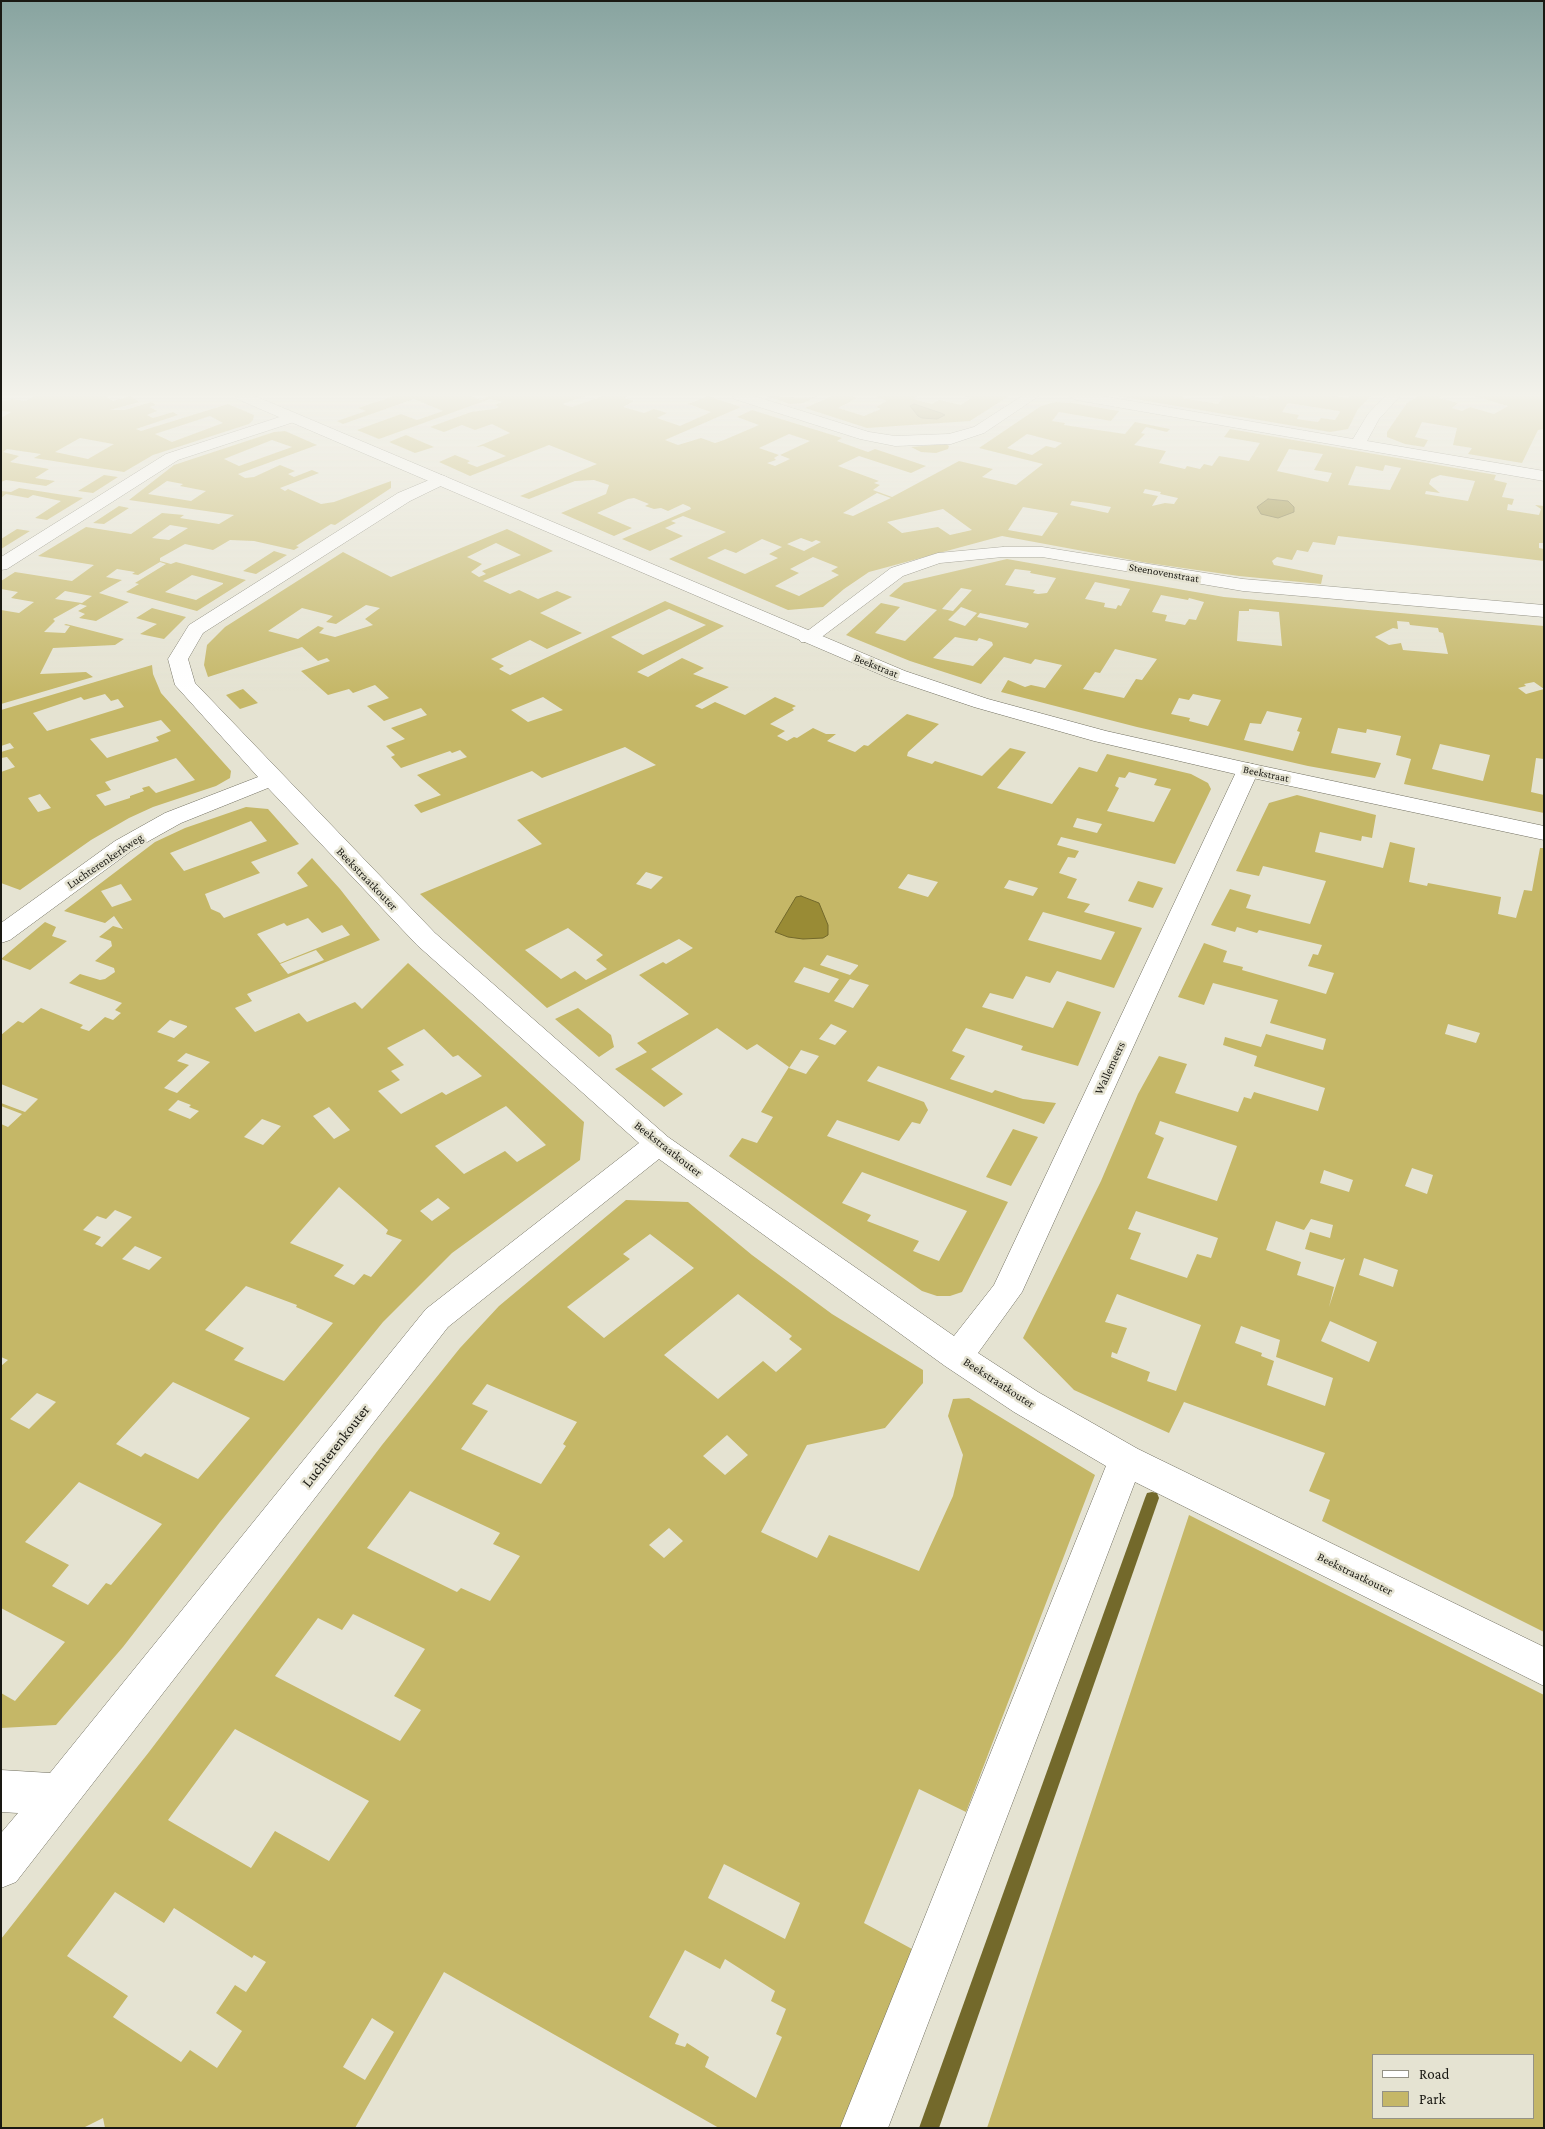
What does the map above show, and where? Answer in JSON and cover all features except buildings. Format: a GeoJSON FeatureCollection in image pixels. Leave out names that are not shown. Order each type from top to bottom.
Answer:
{"type":"FeatureCollection","features":[{"type":"Feature","properties":{"kind":"street"},"geometry":{"type":"LineString","coordinates":[[1,565],[112,495]]}},
{"type":"Feature","properties":{"kind":"street","name":"Beekstraatkouter"},"geometry":{"type":"LineString","coordinates":[[408,495],[196,629],[178,659],[185,685],[272,779],[426,939],[658,1144],[957,1356],[1026,1402],[1126,1460],[1544,1667]]}},
{"type":"Feature","properties":{"kind":"street","name":"Beekstraat"},"geometry":{"type":"LineString","coordinates":[[477,495],[808,638],[898,675],[981,703],[1102,736],[1248,770],[1544,832]]}},
{"type":"Feature","properties":{"kind":"street","name":"Steenovenstraat"},"geometry":{"type":"LineString","coordinates":[[808,638],[896,572],[938,558],[1003,552],[1042,552],[1243,585],[1544,611]]}},
{"type":"Feature","properties":{"kind":"street","name":"Wallemeers"},"geometry":{"type":"LineString","coordinates":[[957,1356],[1006,1292],[1248,770]]}},
{"type":"Feature","properties":{"kind":"street","name":"Luchterenkerkweg"},"geometry":{"type":"LineString","coordinates":[[1,935],[123,846],[173,818],[272,779]]}},
{"type":"Feature","properties":{"kind":"street","name":"Luchterenkouter"},"geometry":{"type":"LineString","coordinates":[[1,1867],[437,1318],[658,1144]]}},
{"type":"Feature","properties":{"kind":"street"},"geometry":{"type":"LineString","coordinates":[[864,2128],[1126,1460]]}},
{"type":"Feature","properties":{"kind":"street"},"geometry":{"type":"LineString","coordinates":[[1,1791],[59,1794]]}},
{"type":"Feature","properties":{"kind":"green space"},"geometry":{"type":"Polygon","coordinates":[[[13,495],[32,495],[28,498],[13,495]]]}},
{"type":"Feature","properties":{"kind":"green space"},"geometry":{"type":"Polygon","coordinates":[[[35,495],[66,495],[83,498],[47,520],[35,518],[61,501],[35,495]]]}},
{"type":"Feature","properties":{"kind":"green space"},"geometry":{"type":"Polygon","coordinates":[[[135,495],[156,495],[191,501],[199,495],[302,495],[321,504],[334,502],[352,495],[380,495],[335,525],[331,524],[296,546],[299,547],[294,550],[254,541],[230,540],[213,550],[185,544],[160,558],[160,561],[171,564],[176,562],[246,580],[197,611],[126,592],[139,584],[135,583],[166,564],[160,562],[138,575],[132,574],[135,572],[117,569],[106,577],[122,580],[99,593],[129,602],[96,621],[79,618],[85,614],[78,611],[87,606],[80,604],[53,619],[55,621],[44,632],[65,633],[70,626],[64,625],[66,624],[124,639],[115,645],[53,648],[40,674],[86,672],[93,677],[1,704],[1,610],[19,613],[34,602],[11,598],[18,592],[1,589],[1,581],[15,572],[72,581],[94,565],[38,556],[86,527],[131,534],[162,513],[184,515],[180,518],[219,524],[234,515],[129,500],[135,495]],[[170,525],[152,538],[169,540],[188,528],[170,525]],[[192,575],[165,592],[196,600],[223,583],[192,575]],[[65,591],[55,599],[82,603],[92,596],[65,591]]]}},
{"type":"Feature","properties":{"kind":"green space"},"geometry":{"type":"Polygon","coordinates":[[[522,495],[538,495],[529,499],[520,496],[522,495]]]}},
{"type":"Feature","properties":{"kind":"green space"},"geometry":{"type":"Polygon","coordinates":[[[603,495],[873,495],[843,513],[853,516],[891,498],[884,495],[892,497],[895,495],[1158,496],[1152,506],[1165,503],[1174,504],[1178,498],[1166,495],[1433,495],[1468,501],[1470,495],[1503,495],[1502,497],[1514,499],[1512,505],[1508,504],[1507,510],[1539,515],[1541,509],[1535,505],[1544,506],[1544,543],[1539,543],[1539,548],[1544,549],[1544,561],[1338,536],[1335,545],[1313,542],[1308,552],[1297,550],[1292,560],[1277,557],[1272,561],[1274,565],[1323,575],[1321,584],[1239,576],[1148,563],[1002,536],[869,572],[844,589],[823,607],[788,610],[669,559],[726,532],[683,516],[671,521],[676,523],[665,528],[683,536],[650,551],[622,539],[691,509],[683,504],[668,511],[645,506],[649,504],[634,498],[597,513],[632,528],[614,536],[561,513],[603,495]],[[1072,501],[1070,505],[1108,513],[1111,507],[1072,501]],[[1023,507],[1008,530],[1042,536],[1058,513],[1023,507]],[[943,509],[887,522],[902,533],[938,527],[950,535],[972,530],[943,509]],[[801,538],[787,544],[804,551],[821,542],[816,540],[812,542],[801,538]],[[762,539],[736,553],[725,549],[707,558],[745,574],[778,558],[769,554],[782,547],[762,539]],[[813,557],[790,569],[799,573],[775,586],[799,596],[839,575],[831,571],[838,567],[813,557]]]}},
{"type":"Feature","properties":{"kind":"green space"},"geometry":{"type":"Polygon","coordinates":[[[119,506],[129,508],[104,524],[93,523],[119,506]]]}},
{"type":"Feature","properties":{"kind":"green space"},"geometry":{"type":"Polygon","coordinates":[[[17,529],[30,531],[1,549],[1,539],[17,529]]]}},
{"type":"Feature","properties":{"kind":"green space"},"geometry":{"type":"Polygon","coordinates":[[[507,529],[553,551],[483,581],[510,594],[519,590],[538,599],[557,591],[572,597],[540,613],[582,633],[547,649],[530,640],[491,659],[504,666],[499,669],[510,675],[665,601],[724,626],[637,672],[648,677],[682,658],[704,668],[693,674],[729,687],[695,706],[702,709],[715,702],[745,715],[775,697],[796,706],[792,708],[794,710],[770,724],[785,731],[777,736],[787,741],[794,737],[797,738],[813,728],[826,734],[836,734],[827,741],[855,752],[864,745],[868,746],[907,714],[939,724],[908,752],[907,756],[932,764],[935,761],[982,776],[1010,748],[1026,752],[997,788],[1052,804],[1079,767],[1097,772],[1107,754],[1191,774],[1208,783],[1211,789],[1175,864],[1061,837],[1057,845],[1079,851],[1075,858],[1068,857],[1059,873],[1077,879],[1067,898],[1090,904],[1084,912],[1142,928],[1114,988],[1057,971],[1050,983],[1026,976],[1013,999],[990,993],[982,1007],[1053,1028],[1067,1001],[1101,1012],[1078,1066],[1021,1050],[1023,1046],[966,1028],[952,1051],[965,1056],[950,1079],[992,1093],[995,1090],[1023,1099],[1056,1103],[1044,1124],[878,1066],[867,1081],[924,1102],[928,1110],[920,1124],[912,1122],[899,1141],[837,1120],[827,1136],[1008,1202],[962,1292],[950,1296],[937,1296],[922,1291],[729,1156],[742,1138],[757,1143],[773,1117],[761,1112],[789,1067],[757,1044],[747,1050],[717,1028],[651,1069],[683,1094],[664,1107],[615,1069],[647,1052],[637,1043],[689,1014],[639,975],[663,962],[666,964],[693,948],[679,939],[547,1008],[420,894],[542,844],[517,820],[656,765],[625,747],[542,778],[532,771],[421,813],[414,805],[441,795],[417,775],[467,757],[460,750],[452,753],[450,751],[401,768],[391,757],[395,755],[386,746],[405,739],[391,728],[427,715],[421,708],[384,721],[367,706],[389,698],[375,685],[353,693],[349,689],[328,695],[301,671],[330,661],[327,658],[318,661],[302,647],[208,677],[204,665],[207,645],[225,627],[343,552],[391,577],[507,529]],[[496,543],[467,557],[482,564],[471,572],[479,577],[486,574],[482,571],[521,555],[496,543]],[[366,605],[336,624],[326,622],[333,616],[302,608],[268,631],[298,639],[318,626],[324,628],[319,633],[335,637],[373,625],[365,619],[380,608],[366,605]],[[669,609],[611,637],[643,655],[706,625],[669,609]],[[543,697],[511,710],[528,722],[563,710],[543,697]],[[1129,772],[1125,778],[1119,777],[1115,786],[1119,788],[1107,811],[1154,822],[1171,789],[1154,785],[1157,779],[1129,772]],[[1077,818],[1073,827],[1097,833],[1102,824],[1077,818]],[[646,872],[636,884],[651,889],[663,877],[646,872]],[[908,874],[898,888],[928,897],[938,882],[908,874]],[[1009,880],[1004,888],[1033,896],[1038,888],[1009,880]],[[1043,912],[1028,940],[1101,960],[1115,932],[1043,912]],[[568,928],[525,950],[561,979],[575,971],[586,980],[607,969],[596,960],[603,955],[568,928]],[[827,955],[820,965],[850,975],[858,966],[827,955]],[[804,967],[794,982],[829,993],[839,979],[804,967]],[[850,979],[834,1001],[853,1008],[869,985],[850,979]],[[831,1024],[819,1039],[835,1045],[847,1031],[831,1024]],[[801,1050],[789,1068],[806,1074],[819,1056],[801,1050]],[[862,1172],[842,1203],[871,1215],[867,1221],[919,1241],[913,1251],[939,1261],[967,1211],[862,1172]]]}},
{"type":"Feature","properties":{"kind":"green space"},"geometry":{"type":"Polygon","coordinates":[[[274,551],[287,555],[256,574],[243,571],[274,551]]]}},
{"type":"Feature","properties":{"kind":"green space"},"geometry":{"type":"Polygon","coordinates":[[[1007,559],[1224,597],[1544,626],[1544,689],[1544,759],[1536,758],[1531,792],[1544,795],[1544,813],[1404,784],[1411,759],[1396,755],[1401,736],[1367,729],[1366,733],[1338,728],[1331,753],[1381,763],[1375,778],[1308,766],[1137,727],[1001,692],[1008,680],[1025,687],[1031,685],[1045,688],[1062,665],[1035,659],[1031,664],[1004,657],[981,684],[910,661],[846,635],[881,603],[900,607],[875,633],[905,641],[937,610],[889,596],[904,583],[1007,559]],[[1015,569],[1005,585],[1035,590],[1033,593],[1047,593],[1056,578],[1015,569]],[[1095,582],[1085,599],[1105,603],[1104,607],[1116,609],[1118,605],[1121,606],[1130,589],[1095,582]],[[961,588],[942,609],[953,611],[972,590],[961,588]],[[1161,595],[1152,612],[1167,615],[1165,621],[1185,625],[1189,619],[1196,620],[1204,602],[1189,598],[1188,600],[1161,595]],[[961,607],[948,620],[965,626],[977,613],[961,607]],[[1249,609],[1249,611],[1239,611],[1237,641],[1282,646],[1279,612],[1249,609]],[[980,613],[977,617],[1026,628],[1029,624],[980,613]],[[1397,621],[1398,629],[1393,628],[1375,637],[1389,645],[1401,643],[1403,650],[1448,654],[1443,633],[1439,632],[1438,628],[1410,625],[1409,622],[1397,621]],[[955,637],[933,658],[973,666],[993,645],[992,642],[979,638],[977,641],[955,637]],[[1115,649],[1100,673],[1095,672],[1083,689],[1124,698],[1136,679],[1142,680],[1157,659],[1115,649]],[[1534,682],[1524,684],[1526,686],[1518,688],[1526,694],[1544,689],[1534,682]],[[1193,694],[1189,700],[1179,698],[1171,714],[1190,718],[1189,721],[1208,726],[1221,700],[1193,694]],[[1267,711],[1261,724],[1250,723],[1244,740],[1293,751],[1300,732],[1297,731],[1302,718],[1267,711]],[[1440,744],[1432,769],[1483,781],[1490,755],[1440,744]]]}},
{"type":"Feature","properties":{"kind":"green space"},"geometry":{"type":"Polygon","coordinates":[[[152,608],[186,617],[164,639],[140,634],[157,624],[136,618],[152,608]]]}},
{"type":"Feature","properties":{"kind":"green space"},"geometry":{"type":"Polygon","coordinates":[[[152,665],[153,674],[161,693],[231,771],[230,778],[216,786],[153,807],[129,818],[91,840],[20,890],[1,883],[1,772],[15,767],[7,757],[1,758],[1,752],[14,748],[10,743],[1,746],[1,710],[152,665]],[[105,694],[84,700],[81,697],[33,713],[47,731],[124,707],[118,699],[111,701],[105,694]],[[161,720],[90,739],[107,758],[159,741],[156,737],[171,731],[161,720]],[[176,758],[105,782],[111,790],[96,795],[105,806],[130,798],[130,796],[144,791],[142,788],[149,786],[156,793],[195,780],[176,758]],[[40,794],[28,798],[38,812],[51,808],[40,794]]]}},
{"type":"Feature","properties":{"kind":"green space"},"geometry":{"type":"Polygon","coordinates":[[[243,689],[258,703],[240,709],[226,695],[243,689]]]}},
{"type":"Feature","properties":{"kind":"green space"},"geometry":{"type":"Polygon","coordinates":[[[1297,795],[1376,815],[1372,838],[1362,836],[1361,841],[1320,832],[1315,852],[1383,868],[1390,842],[1415,848],[1409,882],[1427,886],[1428,883],[1501,897],[1498,914],[1516,918],[1524,890],[1532,891],[1540,848],[1544,848],[1544,1632],[1322,1521],[1330,1500],[1309,1491],[1325,1453],[1184,1402],[1169,1433],[1074,1390],[1023,1338],[1101,1181],[1138,1094],[1159,1056],[1187,1064],[1175,1093],[1238,1112],[1244,1097],[1251,1099],[1254,1092],[1318,1111],[1325,1088],[1254,1066],[1257,1056],[1223,1045],[1225,1037],[1261,1047],[1266,1034],[1323,1050],[1326,1039],[1270,1023],[1278,1000],[1213,983],[1204,1005],[1178,997],[1204,943],[1227,951],[1223,962],[1243,967],[1242,970],[1326,994],[1334,973],[1308,966],[1313,954],[1318,955],[1322,945],[1259,930],[1257,933],[1237,927],[1235,932],[1211,925],[1230,889],[1251,895],[1246,908],[1310,924],[1326,881],[1263,866],[1259,876],[1236,871],[1269,803],[1297,795]],[[1448,1024],[1445,1034],[1476,1043],[1480,1033],[1448,1024]],[[1160,1121],[1155,1134],[1164,1138],[1147,1178],[1217,1201],[1237,1146],[1160,1121]],[[1412,1168],[1405,1186],[1427,1194],[1433,1175],[1412,1168]],[[1324,1170],[1320,1183],[1349,1192],[1353,1180],[1324,1170]],[[1136,1211],[1128,1229],[1141,1233],[1130,1259],[1187,1278],[1197,1254],[1211,1258],[1218,1238],[1136,1211]],[[1311,1219],[1304,1230],[1276,1221],[1266,1250],[1301,1262],[1297,1275],[1334,1287],[1329,1307],[1345,1258],[1342,1260],[1305,1249],[1310,1232],[1330,1238],[1333,1225],[1311,1219]],[[1364,1258],[1359,1275],[1393,1287],[1398,1270],[1364,1258]],[[1117,1294],[1105,1322],[1127,1328],[1117,1354],[1112,1352],[1111,1357],[1150,1372],[1147,1381],[1176,1391],[1201,1325],[1117,1294]],[[1330,1321],[1321,1341],[1369,1362],[1377,1342],[1330,1321]],[[1241,1326],[1235,1343],[1262,1353],[1261,1356],[1274,1361],[1267,1385],[1325,1406],[1333,1378],[1276,1357],[1280,1340],[1241,1326]]]}},
{"type":"Feature","properties":{"kind":"green space"},"geometry":{"type":"Polygon","coordinates":[[[246,807],[268,809],[299,844],[251,862],[260,873],[205,894],[211,909],[220,913],[224,918],[308,886],[297,873],[312,858],[340,889],[380,940],[247,994],[252,1001],[235,1008],[255,1032],[299,1013],[307,1022],[355,1002],[362,1009],[408,963],[584,1122],[580,1160],[452,1253],[383,1322],[220,1522],[123,1647],[56,1725],[1,1728],[1,1693],[15,1701],[65,1642],[1,1608],[1,1366],[8,1360],[1,1357],[1,1124],[8,1127],[22,1114],[1,1106],[1,1103],[25,1112],[38,1099],[1,1084],[1,1035],[18,1021],[23,1023],[41,1008],[83,1025],[80,1028],[89,1031],[105,1017],[113,1020],[121,1013],[115,1010],[122,1003],[69,983],[80,974],[100,980],[115,972],[114,968],[95,961],[112,946],[111,941],[99,937],[113,926],[123,929],[114,916],[105,923],[64,911],[155,842],[185,828],[246,807]],[[251,821],[170,853],[184,871],[267,841],[251,821]],[[121,884],[101,891],[112,907],[132,900],[121,884]],[[308,918],[287,926],[284,923],[257,934],[280,963],[350,935],[342,925],[322,933],[308,918]],[[316,950],[280,964],[288,974],[324,960],[316,950]],[[170,1020],[157,1032],[174,1038],[187,1027],[170,1020]],[[424,1029],[387,1048],[404,1065],[391,1071],[400,1080],[378,1091],[401,1114],[442,1092],[446,1095],[482,1076],[458,1055],[453,1057],[424,1029]],[[186,1053],[177,1061],[189,1065],[164,1088],[177,1093],[210,1062],[186,1053]],[[178,1100],[168,1110],[190,1119],[199,1111],[189,1107],[191,1105],[178,1100]],[[506,1106],[435,1146],[464,1174],[505,1151],[517,1162],[546,1145],[506,1106]],[[329,1107],[313,1116],[334,1139],[350,1130],[329,1107]],[[262,1119],[244,1137],[263,1145],[281,1126],[262,1119]],[[339,1187],[290,1243],[344,1265],[334,1276],[354,1285],[364,1274],[371,1277],[402,1240],[386,1234],[388,1230],[339,1187]],[[438,1198],[420,1211],[432,1221],[450,1208],[438,1198]],[[115,1210],[106,1219],[97,1216],[83,1230],[101,1237],[95,1244],[102,1247],[132,1217],[115,1210]],[[135,1246],[122,1259],[149,1270],[162,1257],[135,1246]],[[246,1286],[205,1330],[244,1348],[234,1360],[284,1381],[333,1323],[296,1307],[297,1305],[246,1286]],[[173,1382],[116,1444],[141,1457],[145,1453],[198,1479],[250,1418],[173,1382]],[[37,1393],[10,1419],[29,1429],[56,1402],[37,1393]],[[79,1482],[25,1542],[69,1565],[52,1586],[88,1605],[106,1583],[111,1585],[162,1524],[79,1482]]]}},
{"type":"Feature","properties":{"kind":"green space"},"geometry":{"type":"Polygon","coordinates":[[[1138,881],[1163,888],[1153,908],[1128,901],[1138,881]]]}},
{"type":"Feature","properties":{"kind":"green space"},"geometry":{"type":"Polygon","coordinates":[[[45,922],[56,927],[52,936],[67,941],[30,970],[1,959],[45,922]]]}},
{"type":"Feature","properties":{"kind":"green space"},"geometry":{"type":"Polygon","coordinates":[[[578,1008],[611,1035],[614,1047],[599,1057],[555,1019],[578,1008]]]}},
{"type":"Feature","properties":{"kind":"green space"},"geometry":{"type":"Polygon","coordinates":[[[1013,1129],[1038,1137],[1011,1186],[986,1177],[1013,1129]]]}},
{"type":"Feature","properties":{"kind":"green space"},"geometry":{"type":"Polygon","coordinates":[[[626,1200],[688,1202],[752,1255],[832,1314],[923,1370],[923,1383],[885,1428],[807,1445],[761,1532],[817,1558],[829,1535],[919,1571],[953,1496],[963,1455],[948,1416],[953,1399],[969,1398],[1095,1475],[966,1812],[919,1789],[864,1923],[912,1949],[841,2128],[719,2128],[444,1972],[355,2128],[105,2128],[103,2118],[83,2128],[1,2128],[1,1939],[149,1752],[382,1445],[460,1348],[499,1306],[626,1200]],[[650,1234],[623,1254],[630,1259],[567,1307],[604,1338],[694,1268],[650,1234]],[[738,1294],[664,1355],[718,1399],[763,1361],[776,1372],[802,1349],[789,1339],[792,1336],[738,1294]],[[487,1384],[472,1404],[488,1411],[461,1449],[541,1484],[566,1446],[563,1444],[577,1422],[487,1384]],[[727,1435],[703,1456],[725,1475],[748,1455],[727,1435]],[[410,1491],[367,1548],[457,1592],[461,1588],[490,1601],[520,1556],[493,1544],[500,1533],[410,1491]],[[669,1528],[649,1545],[664,1558],[683,1541],[669,1528]],[[353,1614],[342,1630],[318,1618],[275,1676],[400,1741],[421,1710],[394,1696],[425,1649],[353,1614]],[[235,1729],[168,1820],[251,1868],[275,1831],[329,1861],[369,1801],[235,1729]],[[724,1864],[708,1898],[785,1939],[800,1903],[724,1864]],[[115,1892],[67,1956],[128,1996],[113,2017],[181,2062],[190,2050],[217,2068],[242,2031],[216,2013],[235,1985],[246,1992],[266,1962],[254,1955],[252,1958],[174,1908],[164,1923],[115,1892]],[[685,1950],[649,2017],[679,2034],[675,2044],[685,2047],[687,2043],[709,2057],[705,2067],[756,2098],[782,2037],[776,2034],[786,2009],[771,2001],[775,1991],[725,1959],[720,1969],[685,1950]],[[372,2018],[343,2067],[365,2080],[394,2032],[372,2018]]]}},
{"type":"Feature","properties":{"kind":"green space"},"geometry":{"type":"Polygon","coordinates":[[[1189,1515],[1544,1695],[1544,2128],[987,2128],[1189,1515]]]}},
{"type":"Feature","properties":{"kind":"shaded area"},"geometry":{"type":"Polygon","coordinates":[[[1268,499],[1288,501],[1294,507],[1294,512],[1278,518],[1261,514],[1257,507],[1268,499]]]}},
{"type":"Feature","properties":{"kind":"shaded area"},"geometry":{"type":"Polygon","coordinates":[[[801,896],[819,903],[828,925],[828,935],[823,938],[803,939],[788,937],[775,932],[796,897],[801,896]]]}},
{"type":"Feature","properties":{"kind":"waterway"},"geometry":{"type":"LineString","coordinates":[[929,2128],[1152,1498]]}}]}
